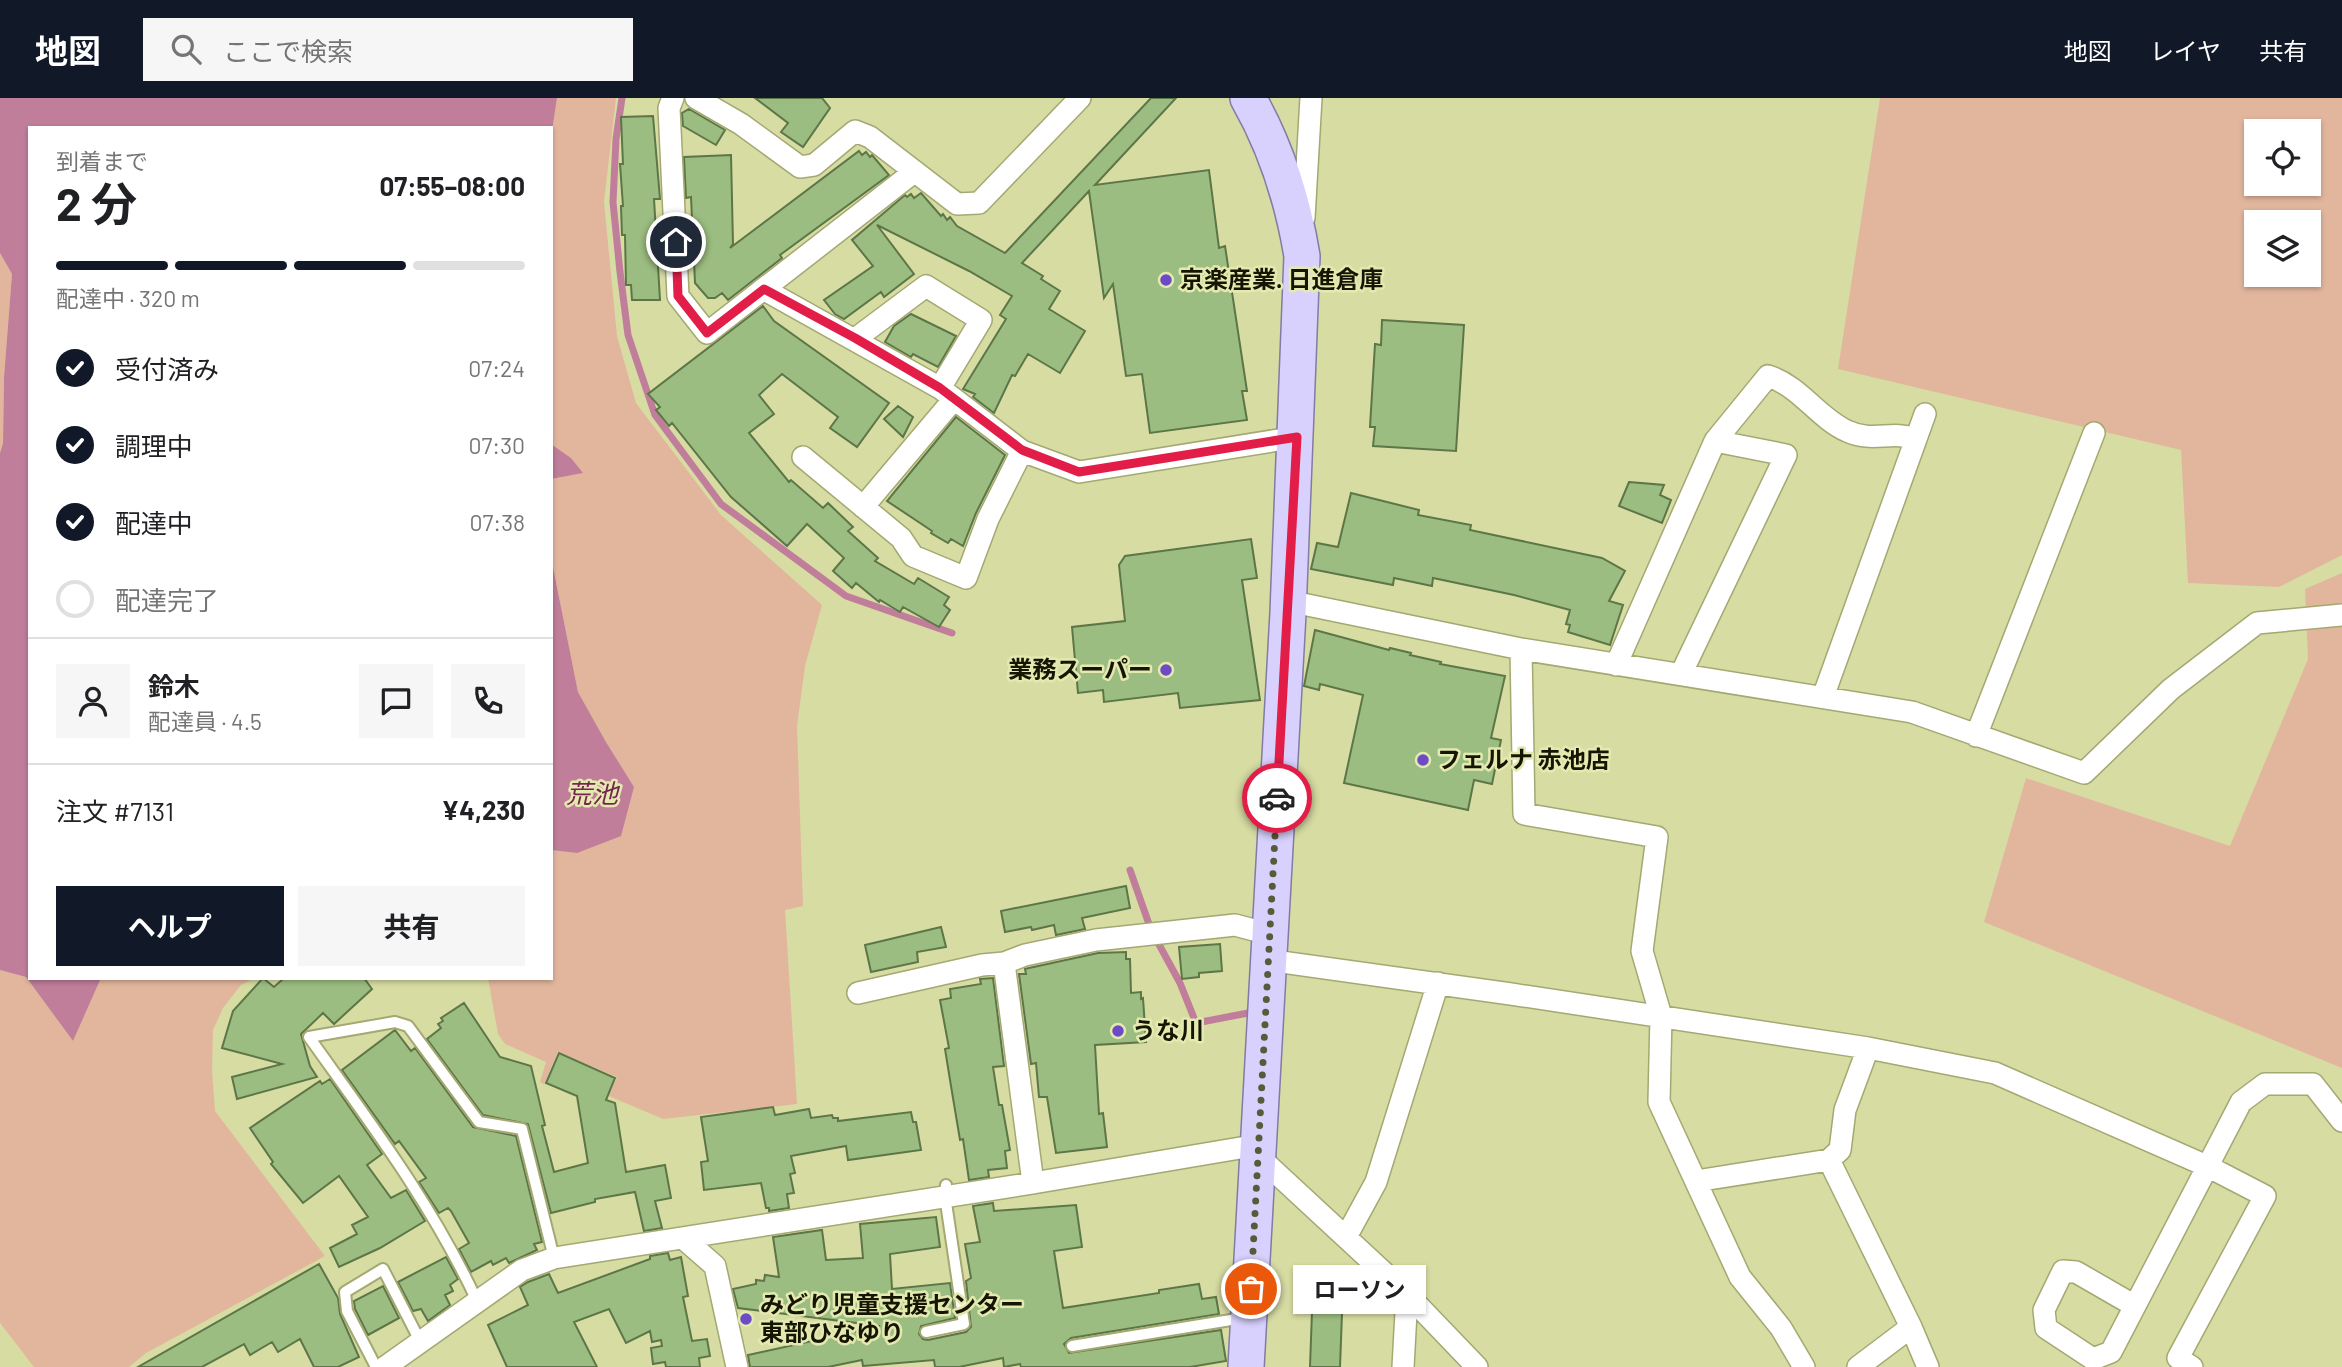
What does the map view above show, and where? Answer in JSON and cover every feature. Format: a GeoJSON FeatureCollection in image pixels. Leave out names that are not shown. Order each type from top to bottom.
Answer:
{"type":"FeatureCollection","features":[{"type":"Feature","properties":{"kind":"main road"},"geometry":{"type":"LineString","coordinates":[[1246,1367],[1289,601],[1302,256],[1295,215],[1283,174],[1248,98]]}},
{"type":"Feature","properties":{"kind":"street"},"geometry":{"type":"LineString","coordinates":[[673,98],[669,108],[678,296],[707,333],[914,172]]}},
{"type":"Feature","properties":{"kind":"street"},"geometry":{"type":"LineString","coordinates":[[696,98],[741,124],[800,167],[814,165],[855,131],[870,137],[957,204],[979,203],[1080,98]]}},
{"type":"Feature","properties":{"kind":"street"},"geometry":{"type":"LineString","coordinates":[[1302,256],[1311,98]]}},
{"type":"Feature","properties":{"kind":"street"},"geometry":{"type":"LineString","coordinates":[[855,338],[926,286],[981,320],[947,393],[863,507]]}},
{"type":"Feature","properties":{"kind":"street"},"geometry":{"type":"LineString","coordinates":[[764,289],[855,338],[947,393],[1022,450],[1079,472],[1297,437]]}},
{"type":"Feature","properties":{"kind":"street"},"geometry":{"type":"LineString","coordinates":[[1616,665],[1715,440],[1768,376],[1782,380],[1843,429],[1860,437],[1881,438],[1902,434],[1916,439]]}},
{"type":"Feature","properties":{"kind":"street"},"geometry":{"type":"LineString","coordinates":[[1823,697],[1925,414]]}},
{"type":"Feature","properties":{"kind":"street"},"geometry":{"type":"LineString","coordinates":[[1976,736],[2094,433]]}},
{"type":"Feature","properties":{"kind":"street"},"geometry":{"type":"LineString","coordinates":[[1681,674],[1786,455],[1715,440]]}},
{"type":"Feature","properties":{"kind":"street"},"geometry":{"type":"LineString","coordinates":[[803,457],[901,538],[913,555],[965,578],[988,519],[1022,450]]}},
{"type":"Feature","properties":{"kind":"street"},"geometry":{"type":"LineString","coordinates":[[1289,601],[1521,649],[1912,712],[2084,773],[2171,689],[2257,623],[2342,615]]}},
{"type":"Feature","properties":{"kind":"street"},"geometry":{"type":"LineString","coordinates":[[1521,649],[1524,814],[1657,837],[1642,951],[1661,1016],[1659,1102],[1740,1277],[1781,1328],[1804,1367]]}},
{"type":"Feature","properties":{"kind":"street"},"geometry":{"type":"LineString","coordinates":[[858,993],[982,965],[1004,963],[1025,955],[1096,940],[1235,925],[1268,947],[1438,983],[1868,1048],[1996,1073],[2209,1167],[2265,1195],[2178,1358],[2192,1367]]}},
{"type":"Feature","properties":{"kind":"street"},"geometry":{"type":"LineString","coordinates":[[1004,963],[1033,1183]]}},
{"type":"Feature","properties":{"kind":"street"},"geometry":{"type":"LineString","coordinates":[[1346,1237],[1376,1182],[1438,983]]}},
{"type":"Feature","properties":{"kind":"street"},"geometry":{"type":"LineString","coordinates":[[1696,1181],[1829,1160],[1840,1150],[1845,1110],[1868,1048]]}},
{"type":"Feature","properties":{"kind":"street"},"geometry":{"type":"LineString","coordinates":[[2135,1306],[2076,1272],[2063,1271],[2044,1310],[2046,1328],[2093,1359],[2111,1352],[2209,1167],[2241,1102],[2265,1084],[2314,1084],[2342,1121]]}},
{"type":"Feature","properties":{"kind":"street"},"geometry":{"type":"LineString","coordinates":[[385,1367],[522,1270],[554,1258],[683,1238],[946,1190],[1033,1183],[1258,1150],[1477,1367]]}},
{"type":"Feature","properties":{"kind":"street"},"geometry":{"type":"LineString","coordinates":[[1829,1160],[1928,1367]]}},
{"type":"Feature","properties":{"kind":"street"},"geometry":{"type":"LineString","coordinates":[[683,1238],[715,1266],[737,1367]]}},
{"type":"Feature","properties":{"kind":"street"},"geometry":{"type":"LineString","coordinates":[[1403,1367],[1406,1294]]}},
{"type":"Feature","properties":{"kind":"street"},"geometry":{"type":"LineString","coordinates":[[1858,1367],[1911,1327]]}},
{"type":"Feature","properties":{"kind":"lane"},"geometry":{"type":"LineString","coordinates":[[477,1301],[460,1264],[406,1172],[309,1037],[395,1022],[408,1026],[478,1122],[522,1129],[554,1258]]}},
{"type":"Feature","properties":{"kind":"lane"},"geometry":{"type":"LineString","coordinates":[[926,1332],[964,1324],[946,1190]]}},
{"type":"Feature","properties":{"kind":"lane"},"geometry":{"type":"LineString","coordinates":[[376,1367],[347,1311],[345,1292],[383,1269],[420,1341]]}},
{"type":"Feature","properties":{"kind":"lane"},"geometry":{"type":"LineString","coordinates":[[1072,1346],[1249,1317]]}},
{"type":"Feature","properties":{"kind":"shaded area"},"geometry":{"type":"Polygon","coordinates":[[[557,98],[616,98],[604,202],[617,336],[636,403],[721,515],[822,605],[805,666],[797,726],[803,906],[785,910],[797,1104],[663,1119],[609,1096],[617,1077],[558,1052],[544,1084],[540,1082],[546,1062],[505,1044],[498,1034],[488,980],[553,980],[553,850],[577,853],[634,788],[578,692],[553,567],[553,479],[582,473],[571,458],[553,445],[553,126],[557,98]]]}},
{"type":"Feature","properties":{"kind":"shaded area"},"geometry":{"type":"Polygon","coordinates":[[[1880,98],[2342,98],[2342,555],[2279,587],[2188,583],[2181,450],[1838,369],[1880,98]]]}},
{"type":"Feature","properties":{"kind":"shaded area"},"geometry":{"type":"Polygon","coordinates":[[[0,253],[12,274],[4,377],[3,443],[0,452],[0,253]]]}},
{"type":"Feature","properties":{"kind":"shaded area"},"geometry":{"type":"Polygon","coordinates":[[[2342,573],[2342,1068],[1984,922],[2026,778],[2230,846],[2308,659],[2305,589],[2342,573]]]}},
{"type":"Feature","properties":{"kind":"shaded area"},"geometry":{"type":"Polygon","coordinates":[[[0,970],[26,977],[73,1041],[100,980],[251,980],[241,985],[223,1008],[213,1030],[215,1111],[325,1256],[146,1353],[129,1367],[34,1367],[0,1323],[0,970]]]}},
{"type":"Feature","properties":{"kind":"water"},"geometry":{"type":"Polygon","coordinates":[[[0,98],[557,98],[553,126],[28,126],[28,980],[0,970],[0,453],[3,443],[4,377],[12,274],[0,253],[0,98]]]}},
{"type":"Feature","properties":{"kind":"water"},"geometry":{"type":"Polygon","coordinates":[[[553,445],[571,458],[583,473],[553,479],[553,445]]]}},
{"type":"Feature","properties":{"kind":"water","name":"荒池"},"geometry":{"type":"Polygon","coordinates":[[[553,567],[578,692],[634,787],[621,836],[577,853],[553,850],[553,567]]]}},
{"type":"Feature","properties":{"kind":"water"},"geometry":{"type":"Polygon","coordinates":[[[28,980],[100,980],[73,1041],[28,980]]]}},
{"type":"Feature","properties":{"kind":"building"},"geometry":{"type":"Polygon","coordinates":[[[755,98],[822,98],[830,108],[803,147],[781,132],[788,123],[755,98]]]}},
{"type":"Feature","properties":{"kind":"building"},"geometry":{"type":"Polygon","coordinates":[[[1151,98],[1176,98],[1095,185],[1209,170],[1219,248],[1225,246],[1247,391],[1242,391],[1247,420],[1150,433],[1142,374],[1126,376],[1113,284],[1104,298],[1089,191],[1022,263],[1060,291],[1049,309],[1085,331],[1060,373],[1028,354],[1015,376],[1012,375],[994,413],[973,397],[975,394],[963,389],[1006,319],[1000,315],[1012,296],[969,271],[877,225],[914,274],[884,297],[881,292],[844,319],[835,314],[824,300],[873,266],[852,240],[905,195],[907,197],[911,194],[914,198],[921,193],[941,216],[943,214],[947,220],[950,217],[957,226],[1005,253],[1151,98]]]}},
{"type":"Feature","properties":{"kind":"building"},"geometry":{"type":"Polygon","coordinates":[[[689,109],[725,130],[716,145],[683,126],[682,113],[689,109]]]}},
{"type":"Feature","properties":{"kind":"building"},"geometry":{"type":"Polygon","coordinates":[[[653,116],[660,199],[654,199],[660,300],[632,300],[631,285],[626,285],[625,235],[622,235],[621,117],[653,116]]]}},
{"type":"Feature","properties":{"kind":"building"},"geometry":{"type":"Polygon","coordinates":[[[859,151],[862,155],[866,152],[870,157],[872,155],[889,175],[780,255],[782,258],[728,300],[722,293],[715,298],[708,298],[695,283],[691,197],[686,198],[684,157],[731,155],[733,244],[730,248],[859,151]]]}},
{"type":"Feature","properties":{"kind":"building"},"geometry":{"type":"Polygon","coordinates":[[[763,306],[774,321],[889,403],[857,447],[830,428],[838,417],[782,374],[759,395],[774,414],[749,433],[789,482],[791,480],[823,508],[828,503],[853,527],[848,531],[878,558],[875,561],[914,584],[918,578],[949,597],[944,605],[950,610],[939,627],[903,607],[900,612],[880,600],[879,602],[856,583],[852,588],[833,571],[844,558],[807,524],[787,546],[731,497],[672,423],[669,426],[656,410],[660,407],[648,394],[763,306]]]}},
{"type":"Feature","properties":{"kind":"building"},"geometry":{"type":"Polygon","coordinates":[[[911,314],[956,336],[938,367],[913,354],[911,357],[885,342],[894,326],[911,314]]]}},
{"type":"Feature","properties":{"kind":"building"},"geometry":{"type":"Polygon","coordinates":[[[1382,320],[1464,325],[1456,451],[1373,446],[1375,427],[1370,427],[1375,344],[1381,345],[1382,320]]]}},
{"type":"Feature","properties":{"kind":"building"},"geometry":{"type":"Polygon","coordinates":[[[898,406],[913,417],[903,437],[884,419],[898,406]]]}},
{"type":"Feature","properties":{"kind":"building"},"geometry":{"type":"Polygon","coordinates":[[[956,417],[1005,455],[963,546],[951,539],[948,543],[931,533],[932,531],[887,501],[956,417]]]}},
{"type":"Feature","properties":{"kind":"building"},"geometry":{"type":"Polygon","coordinates":[[[1629,482],[1664,485],[1660,495],[1671,500],[1662,523],[1619,506],[1629,482]]]}},
{"type":"Feature","properties":{"kind":"building"},"geometry":{"type":"Polygon","coordinates":[[[1351,493],[1419,510],[1418,515],[1471,525],[1470,530],[1602,558],[1625,571],[1609,601],[1623,605],[1610,645],[1568,632],[1570,625],[1566,624],[1570,610],[1514,595],[1433,578],[1432,586],[1394,578],[1393,585],[1311,569],[1317,543],[1338,547],[1351,493]]]}},
{"type":"Feature","properties":{"kind":"building"},"geometry":{"type":"Polygon","coordinates":[[[1251,539],[1257,578],[1242,580],[1260,700],[1180,708],[1178,693],[1104,702],[1103,690],[1078,693],[1072,627],[1125,621],[1119,565],[1125,556],[1251,539]]]}},
{"type":"Feature","properties":{"kind":"building"},"geometry":{"type":"Polygon","coordinates":[[[1315,630],[1389,650],[1390,648],[1411,653],[1410,655],[1441,662],[1440,664],[1505,676],[1491,738],[1501,740],[1492,784],[1474,780],[1468,810],[1344,783],[1363,695],[1320,684],[1319,690],[1304,686],[1315,630]]]}},
{"type":"Feature","properties":{"kind":"building"},"geometry":{"type":"Polygon","coordinates":[[[1126,886],[1130,908],[1082,918],[1085,929],[1056,935],[1054,925],[1005,932],[1001,911],[1126,886]]]}},
{"type":"Feature","properties":{"kind":"building"},"geometry":{"type":"Polygon","coordinates":[[[941,927],[946,947],[917,952],[918,962],[871,972],[865,945],[941,927]]]}},
{"type":"Feature","properties":{"kind":"building"},"geometry":{"type":"Polygon","coordinates":[[[1220,944],[1222,971],[1199,973],[1199,977],[1182,979],[1179,947],[1220,944]]]}},
{"type":"Feature","properties":{"kind":"building"},"geometry":{"type":"Polygon","coordinates":[[[1126,952],[1126,959],[1130,959],[1131,993],[1141,992],[1141,999],[1143,998],[1146,1042],[1095,1045],[1099,1114],[1103,1113],[1107,1147],[1056,1153],[1047,1097],[1039,1097],[1036,1063],[1031,1064],[1019,974],[1026,974],[1025,969],[1098,953],[1126,952]]]}},
{"type":"Feature","properties":{"kind":"building"},"geometry":{"type":"Polygon","coordinates":[[[993,978],[1004,1066],[993,1067],[1010,1150],[1005,1151],[1007,1168],[988,1170],[989,1177],[969,1180],[945,1049],[949,1048],[940,1000],[951,998],[950,989],[981,984],[980,979],[993,978]]]}},
{"type":"Feature","properties":{"kind":"building"},"geometry":{"type":"Polygon","coordinates":[[[261,980],[274,987],[282,980],[365,980],[372,989],[334,1024],[323,1013],[301,1034],[310,1066],[317,1077],[237,1099],[232,1077],[282,1064],[222,1048],[233,1011],[261,980]]]}},
{"type":"Feature","properties":{"kind":"building"},"geometry":{"type":"Polygon","coordinates":[[[464,1003],[500,1057],[531,1066],[554,1172],[588,1163],[577,1096],[546,1083],[559,1053],[615,1078],[606,1100],[615,1103],[626,1172],[665,1165],[671,1198],[655,1201],[662,1228],[644,1231],[635,1192],[595,1199],[595,1202],[551,1213],[528,1124],[483,1115],[427,1039],[441,1028],[438,1024],[443,1021],[441,1018],[464,1003]]]}},
{"type":"Feature","properties":{"kind":"building"},"geometry":{"type":"Polygon","coordinates":[[[395,1030],[411,1051],[415,1048],[473,1127],[516,1136],[542,1242],[534,1244],[537,1250],[509,1263],[506,1258],[493,1265],[491,1261],[471,1272],[459,1249],[469,1243],[451,1211],[448,1208],[439,1213],[419,1182],[426,1178],[399,1141],[395,1144],[342,1070],[395,1030]]]}},
{"type":"Feature","properties":{"kind":"building"},"geometry":{"type":"Polygon","coordinates":[[[330,1079],[382,1154],[367,1165],[391,1198],[406,1190],[425,1221],[380,1248],[339,1267],[330,1248],[357,1234],[352,1225],[368,1217],[339,1176],[303,1203],[271,1164],[273,1162],[250,1128],[320,1081],[322,1084],[330,1079]]]}},
{"type":"Feature","properties":{"kind":"building"},"geometry":{"type":"Polygon","coordinates":[[[773,1107],[775,1115],[809,1109],[811,1118],[832,1115],[833,1118],[838,1118],[838,1121],[911,1112],[913,1122],[916,1122],[921,1150],[848,1160],[846,1146],[791,1156],[795,1173],[790,1174],[794,1193],[787,1194],[789,1208],[769,1211],[761,1183],[704,1190],[701,1162],[708,1161],[701,1117],[773,1107]]]}},
{"type":"Feature","properties":{"kind":"building"},"geometry":{"type":"Polygon","coordinates":[[[993,1203],[994,1211],[1076,1205],[1082,1247],[1054,1251],[1063,1308],[1199,1284],[1202,1299],[1216,1297],[1219,1314],[1071,1338],[1064,1344],[1069,1353],[1221,1330],[1226,1361],[1190,1367],[1021,1367],[1020,1364],[1004,1367],[1003,1358],[959,1367],[935,1367],[934,1360],[863,1366],[862,1360],[828,1367],[750,1367],[748,1355],[880,1326],[738,1308],[733,1289],[756,1284],[756,1280],[764,1281],[765,1275],[779,1277],[773,1237],[822,1230],[826,1260],[863,1258],[860,1224],[936,1217],[940,1247],[890,1254],[892,1289],[950,1283],[955,1318],[921,1326],[919,1334],[928,1340],[966,1332],[971,1327],[966,1281],[971,1278],[965,1244],[980,1242],[973,1206],[993,1203]]]}},
{"type":"Feature","properties":{"kind":"building"},"geometry":{"type":"Polygon","coordinates":[[[668,1253],[670,1260],[681,1257],[688,1296],[683,1297],[692,1341],[707,1339],[710,1356],[699,1358],[700,1367],[666,1367],[665,1362],[653,1364],[651,1348],[662,1346],[661,1340],[652,1342],[650,1331],[626,1343],[609,1309],[574,1322],[597,1367],[507,1367],[488,1325],[528,1305],[520,1287],[549,1274],[558,1293],[650,1259],[650,1256],[668,1253]]]}},
{"type":"Feature","properties":{"kind":"building"},"geometry":{"type":"Polygon","coordinates":[[[446,1257],[458,1279],[450,1285],[453,1291],[445,1295],[450,1305],[428,1321],[421,1309],[413,1311],[398,1282],[446,1257]]]}},
{"type":"Feature","properties":{"kind":"building"},"geometry":{"type":"Polygon","coordinates":[[[319,1264],[338,1298],[340,1314],[359,1357],[338,1367],[314,1367],[300,1339],[278,1352],[272,1342],[250,1355],[244,1344],[202,1367],[138,1367],[319,1264]]]}},
{"type":"Feature","properties":{"kind":"building"},"geometry":{"type":"Polygon","coordinates":[[[383,1286],[399,1318],[368,1335],[355,1309],[354,1301],[383,1286]]]}},
{"type":"Feature","properties":{"kind":"building"},"geometry":{"type":"Polygon","coordinates":[[[1312,1311],[1342,1313],[1340,1367],[1310,1367],[1312,1311]]]}},
{"type":"Feature","properties":{"kind":"waterway"},"geometry":{"type":"LineString","coordinates":[[622,98],[616,139],[613,202],[620,272],[628,335],[655,415],[721,504],[846,596],[952,633]]}},
{"type":"Feature","properties":{"kind":"waterway"},"geometry":{"type":"LineString","coordinates":[[1130,870],[1150,927]]}},
{"type":"Feature","properties":{"kind":"waterway"},"geometry":{"type":"LineString","coordinates":[[1156,939],[1180,983],[1196,1023],[1248,1013]]}},
{"type":"Feature","properties":{"kind":"way so far"},"geometry":{"type":"LineString","coordinates":[[1251,1289],[1277,798]]}},
{"type":"Feature","properties":{"kind":"place","name":"京楽産業. 日進倉庫"},"geometry":{"type":"Point","coordinates":[1166,280]}},
{"type":"Feature","properties":{"kind":"place","name":"業務スーパー"},"geometry":{"type":"Point","coordinates":[1166,670]}},
{"type":"Feature","properties":{"kind":"place","name":"フェルナ 赤池店"},"geometry":{"type":"Point","coordinates":[1423,760]}},
{"type":"Feature","properties":{"kind":"place","name":"うな川"},"geometry":{"type":"Point","coordinates":[1118,1031]}},
{"type":"Feature","properties":{"kind":"place","name":"ローソン"},"geometry":{"type":"Point","coordinates":[1251,1289]}},
{"type":"Feature","properties":{"kind":"place","name":"みどり児童支援センター 東部ひなゆり"},"geometry":{"type":"Point","coordinates":[746,1319]}},
{"type":"Feature","properties":{"kind":"route"},"geometry":{"type":"LineString","coordinates":[[676,242],[678,296],[707,333],[764,289],[940,388],[1022,450],[1079,472],[1297,437],[1277,798]]}}]}
